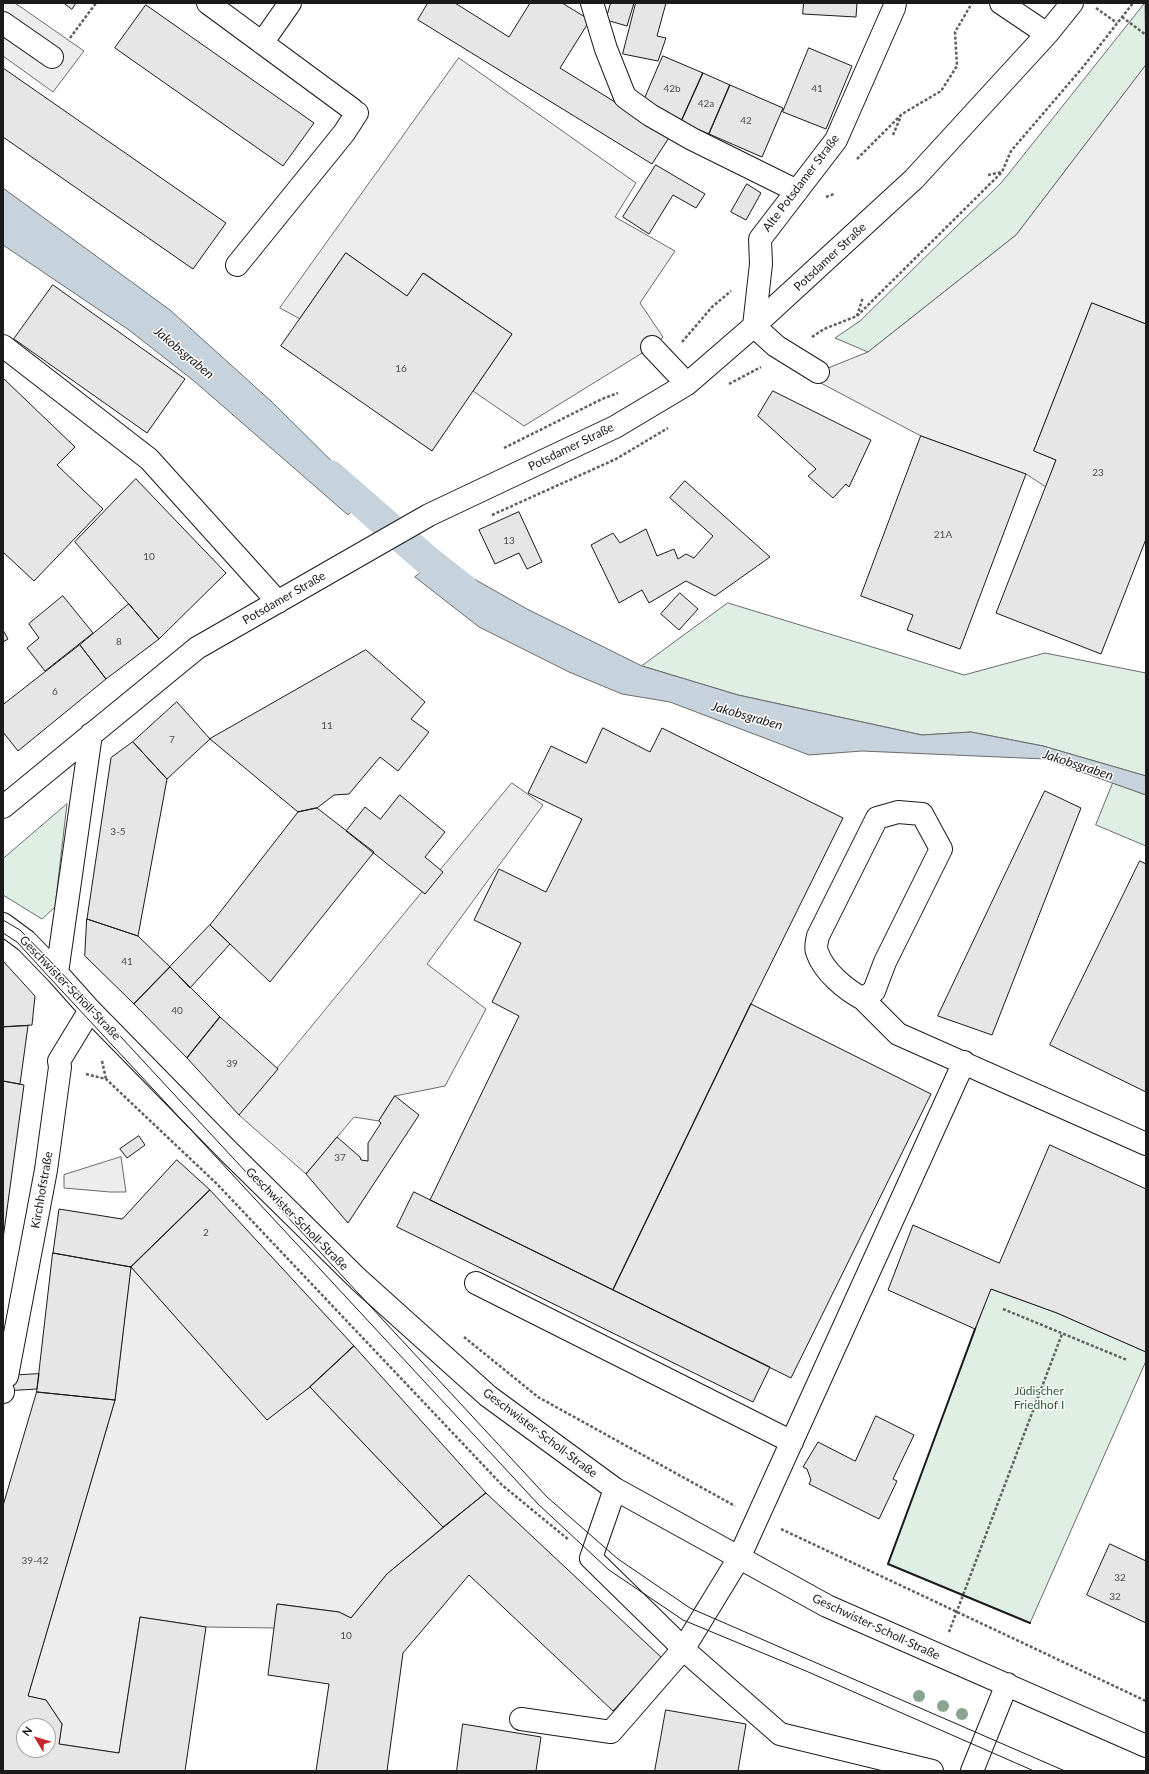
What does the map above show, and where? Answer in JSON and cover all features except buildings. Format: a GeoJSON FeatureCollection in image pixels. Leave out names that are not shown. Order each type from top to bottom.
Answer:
{"type":"FeatureCollection","features":[{"type":"Feature","properties":{"kind":"street"},"geometry":{"type":"LineString","coordinates":[[208,3],[355,111],[344,133],[237,265]]}},
{"type":"Feature","properties":{"kind":"street"},"geometry":{"type":"LineString","coordinates":[[262,43],[290,3]]}},
{"type":"Feature","properties":{"kind":"street"},"geometry":{"type":"LineString","coordinates":[[592,3],[606,49],[625,97],[650,115],[692,139],[759,170],[797,191]]}},
{"type":"Feature","properties":{"kind":"street","name":"Alte Potsdamer Straße"},"geometry":{"type":"LineString","coordinates":[[754,326],[760,264],[760,239],[836,140],[895,3]]}},
{"type":"Feature","properties":{"kind":"street"},"geometry":{"type":"LineString","coordinates":[[1001,3],[1047,34]]}},
{"type":"Feature","properties":{"kind":"street","name":"Potsdamer Straße"},"geometry":{"type":"LineString","coordinates":[[3,807],[197,648],[430,515],[614,427],[687,384],[754,326],[914,179],[1047,34],[1072,3]]}},
{"type":"Feature","properties":{"kind":"street"},"geometry":{"type":"LineString","coordinates":[[3,23],[52,57]]}},
{"type":"Feature","properties":{"kind":"street"},"geometry":{"type":"LineString","coordinates":[[754,326],[776,346],[818,372]]}},
{"type":"Feature","properties":{"kind":"street"},"geometry":{"type":"LineString","coordinates":[[3,346],[148,459],[278,602]]}},
{"type":"Feature","properties":{"kind":"street"},"geometry":{"type":"LineString","coordinates":[[658,354],[687,384]]}},
{"type":"Feature","properties":{"kind":"street"},"geometry":{"type":"LineString","coordinates":[[58,973],[91,734]]}},
{"type":"Feature","properties":{"kind":"street"},"geometry":{"type":"LineString","coordinates":[[863,1000],[874,991],[885,962],[941,849],[922,814],[898,812],[877,818],[818,936],[816,950],[826,969],[849,991],[863,1000],[898,1034],[1146,1144]]}},
{"type":"Feature","properties":{"kind":"street","name":"Geschwister-Scholl-Straße"},"geometry":{"type":"LineString","coordinates":[[3,924],[26,941],[58,973],[90,1010],[229,1152],[359,1280],[488,1396],[615,1488],[827,1606],[901,1640],[1007,1684],[1146,1746]]}},
{"type":"Feature","properties":{"kind":"street","name":"Kirchhofstraße"},"geometry":{"type":"LineString","coordinates":[[4,1386],[46,1170],[60,1067],[59,1061],[90,1010]]}},
{"type":"Feature","properties":{"kind":"street"},"geometry":{"type":"LineString","coordinates":[[521,1719],[611,1732],[684,1648],[739,1558],[964,1062]]}},
{"type":"Feature","properties":{"kind":"street"},"geometry":{"type":"LineString","coordinates":[[476,1283],[792,1442]]}},
{"type":"Feature","properties":{"kind":"street"},"geometry":{"type":"LineString","coordinates":[[615,1488],[591,1558],[684,1648],[780,1734],[924,1770]]}},
{"type":"Feature","properties":{"kind":"street"},"geometry":{"type":"LineString","coordinates":[[972,1771],[1007,1684]]}},
{"type":"Feature","properties":{"kind":"path"},"geometry":{"type":"LineString","coordinates":[[52,57],[69,39],[96,3]]}},
{"type":"Feature","properties":{"kind":"path"},"geometry":{"type":"LineString","coordinates":[[852,163],[902,114],[941,91],[957,66],[955,32],[972,3]]}},
{"type":"Feature","properties":{"kind":"path"},"geometry":{"type":"LineString","coordinates":[[1095,7],[1117,23]]}},
{"type":"Feature","properties":{"kind":"path"},"geometry":{"type":"LineString","coordinates":[[1122,17],[1146,35]]}},
{"type":"Feature","properties":{"kind":"path"},"geometry":{"type":"LineString","coordinates":[[893,135],[902,114]]}},
{"type":"Feature","properties":{"kind":"path"},"geometry":{"type":"LineString","coordinates":[[988,175],[1002,172]]}},
{"type":"Feature","properties":{"kind":"path"},"geometry":{"type":"LineString","coordinates":[[658,354],[760,264]]}},
{"type":"Feature","properties":{"kind":"path"},"geometry":{"type":"LineString","coordinates":[[857,316],[862,297]]}},
{"type":"Feature","properties":{"kind":"path"},"geometry":{"type":"LineString","coordinates":[[498,451],[602,399],[622,391]]}},
{"type":"Feature","properties":{"kind":"path"},"geometry":{"type":"LineString","coordinates":[[106,1080],[217,1184],[502,1485],[591,1558]]}},
{"type":"Feature","properties":{"kind":"path"},"geometry":{"type":"LineString","coordinates":[[1003,1309],[1127,1360]]}},
{"type":"Feature","properties":{"kind":"path"},"geometry":{"type":"LineString","coordinates":[[460,1333],[538,1397],[757,1518],[957,1610],[1146,1701]]}},
{"type":"Feature","properties":{"kind":"path"},"geometry":{"type":"LineString","coordinates":[[957,1610],[1062,1334]]}},
{"type":"Feature","properties":{"kind":"green space"},"geometry":{"type":"Polygon","coordinates":[[[1145,3],[1146,65],[1016,235],[868,352],[835,338],[860,321],[1002,182],[1145,3]]]}},
{"type":"Feature","properties":{"kind":"green space"},"geometry":{"type":"Polygon","coordinates":[[[728,603],[964,675],[1045,653],[1146,673],[1146,776],[1043,746],[971,732],[922,735],[738,695],[642,666],[728,603]]]}},
{"type":"Feature","properties":{"kind":"green space"},"geometry":{"type":"Polygon","coordinates":[[[1113,783],[1146,795],[1146,846],[1096,825],[1113,783]]]}},
{"type":"Feature","properties":{"kind":"green space"},"geometry":{"type":"Polygon","coordinates":[[[67,804],[55,907],[42,919],[3,895],[3,859],[67,804]]]}},
{"type":"Feature","properties":{"kind":"green space","name":"Jüdischer Friedhof I"},"geometry":{"type":"Polygon","coordinates":[[[991,1289],[1057,1313],[1146,1352],[1146,1361],[1030,1623],[888,1564],[991,1289]]]}},
{"type":"Feature","properties":{"kind":"shaded area"},"geometry":{"type":"Polygon","coordinates":[[[3,3],[15,3],[84,51],[53,92],[3,56],[3,3]]]}},
{"type":"Feature","properties":{"kind":"shaded area"},"geometry":{"type":"Polygon","coordinates":[[[459,58],[636,183],[615,217],[675,251],[640,303],[663,337],[652,347],[524,426],[473,391],[512,334],[424,273],[407,296],[346,253],[300,319],[280,308],[459,58]]]}},
{"type":"Feature","properties":{"kind":"shaded area"},"geometry":{"type":"Polygon","coordinates":[[[1146,65],[1146,324],[1092,303],[1034,451],[1056,460],[1046,487],[1026,474],[921,436],[817,381],[818,372],[868,352],[1016,235],[1146,65]]]}},
{"type":"Feature","properties":{"kind":"shaded area"},"geometry":{"type":"Polygon","coordinates":[[[512,783],[543,805],[427,964],[486,1009],[445,1086],[395,1096],[379,1121],[354,1117],[306,1174],[239,1115],[512,783]]]}},
{"type":"Feature","properties":{"kind":"shaded area"},"geometry":{"type":"Polygon","coordinates":[[[121,1157],[126,1192],[64,1188],[64,1175],[121,1157]]]}},
{"type":"Feature","properties":{"kind":"shaded area"},"geometry":{"type":"Polygon","coordinates":[[[131,1267],[267,1419],[310,1387],[443,1527],[387,1574],[351,1618],[339,1612],[278,1604],[275,1628],[206,1627],[140,1617],[119,1753],[59,1744],[62,1724],[46,1700],[28,1696],[115,1400],[131,1267]]]}},
{"type":"Feature","properties":{"kind":"water","name":"Jakobsgraben"},"geometry":{"type":"Polygon","coordinates":[[[3,188],[170,310],[272,402],[367,496],[348,515],[194,381],[129,330],[3,245],[3,188]]]}},
{"type":"Feature","properties":{"kind":"water","name":"Jakobsgraben"},"geometry":{"type":"Polygon","coordinates":[[[439,559],[527,609],[642,666],[738,695],[922,735],[971,732],[1043,746],[1146,776],[1146,795],[1045,759],[862,751],[809,755],[670,702],[622,694],[569,672],[479,627],[415,577],[439,559]]]}},
{"type":"Feature","properties":{"kind":"waterway"},"geometry":{"type":"LineString","coordinates":[[330,475],[427,560],[464,589]]}},
{"type":"Feature","properties":{"kind":"tram line"},"geometry":{"type":"LineString","coordinates":[[3,920],[20,930],[58,969],[547,1497],[618,1559],[690,1608],[1065,1771]]}},
{"type":"Feature","properties":{"kind":"tram line"},"geometry":{"type":"LineString","coordinates":[[3,933],[17,942],[538,1504],[609,1570],[683,1620],[806,1671],[1034,1771]]}},
{"type":"Feature","properties":{"kind":"wall"},"geometry":{"type":"LineString","coordinates":[[975,1329],[888,1564],[1030,1623]]}}]}
